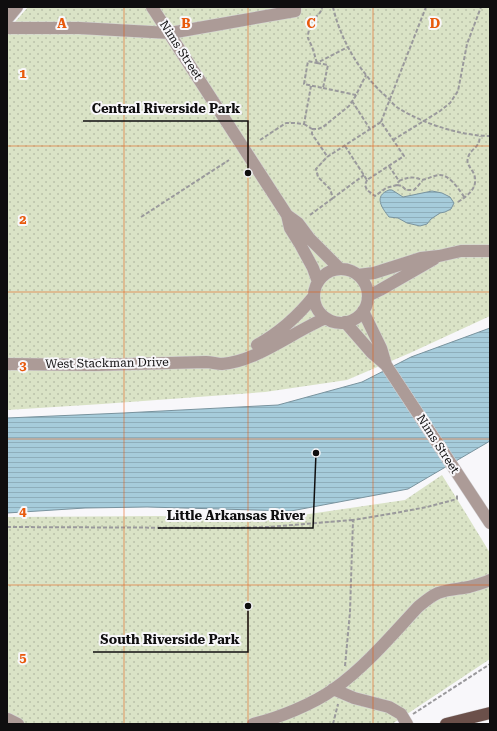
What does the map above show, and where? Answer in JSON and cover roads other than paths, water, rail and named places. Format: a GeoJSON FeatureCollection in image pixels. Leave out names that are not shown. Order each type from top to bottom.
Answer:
{"type":"FeatureCollection","features":[{"type":"Feature","properties":{"kind":"main road"},"geometry":{"type":"LineString","coordinates":[[446,724],[490,713]]}},
{"type":"Feature","properties":{"kind":"street"},"geometry":{"type":"LineString","coordinates":[[7,19],[17,7]]}},
{"type":"Feature","properties":{"kind":"street","name":"Nims Street"},"geometry":{"type":"LineString","coordinates":[[152,7],[287,215],[298,223],[310,239],[340,269]]}},
{"type":"Feature","properties":{"kind":"street"},"geometry":{"type":"LineString","coordinates":[[7,28],[79,28],[170,33],[267,11],[295,11],[295,7]]}},
{"type":"Feature","properties":{"kind":"street","name":"Nims Street"},"geometry":{"type":"LineString","coordinates":[[287,215],[290,228],[300,244],[318,282]]}},
{"type":"Feature","properties":{"kind":"street"},"geometry":{"type":"LineString","coordinates":[[358,275],[374,273],[421,258],[461,251],[490,251]]}},
{"type":"Feature","properties":{"kind":"street"},"geometry":{"type":"LineString","coordinates":[[368,296],[439,256]]}},
{"type":"Feature","properties":{"kind":"street"},"geometry":{"type":"LineString","coordinates":[[340,269],[352,271],[358,275],[367,288],[367,304],[363,311],[352,320],[345,322],[338,323],[326,318],[315,304],[315,288],[318,282],[324,275],[331,271],[340,269]]}},
{"type":"Feature","properties":{"kind":"street","name":"West Stackman Drive"},"geometry":{"type":"LineString","coordinates":[[206,362],[218,357],[234,354],[251,348],[269,339],[304,309],[314,296]]}},
{"type":"Feature","properties":{"kind":"street","name":"Nims Street"},"geometry":{"type":"LineString","coordinates":[[363,311],[381,348],[386,365]]}},
{"type":"Feature","properties":{"kind":"street","name":"West Stackman Drive"},"geometry":{"type":"LineString","coordinates":[[7,364],[95,365],[206,362],[220,364],[237,361],[252,356],[326,318]]}},
{"type":"Feature","properties":{"kind":"street","name":"Nims Street"},"geometry":{"type":"LineString","coordinates":[[345,322],[372,353],[386,365],[490,523]]}},
{"type":"Feature","properties":{"kind":"street"},"geometry":{"type":"LineString","coordinates":[[253,724],[305,705],[333,690],[363,665],[418,607],[438,593],[470,587],[490,580]]}},
{"type":"Feature","properties":{"kind":"street"},"geometry":{"type":"LineString","coordinates":[[333,690],[354,698],[389,707],[401,714],[406,722]]}},
{"type":"Feature","properties":{"kind":"water"},"geometry":{"type":"Polygon","coordinates":[[[389,190],[392,190],[403,197],[432,191],[442,193],[450,197],[454,203],[451,209],[440,213],[431,219],[427,224],[420,226],[407,223],[398,218],[389,217],[380,202],[380,199],[381,195],[389,190]]]}},
{"type":"Feature","properties":{"kind":"water"},"geometry":{"type":"Polygon","coordinates":[[[490,328],[490,441],[408,489],[291,511],[147,507],[85,508],[7,513],[7,418],[278,405],[362,382],[411,357],[490,328]]]}},
{"type":"Feature","properties":{"kind":"place","name":"Central Riverside Park"},"geometry":{"type":"Point","coordinates":[248,173]}},
{"type":"Feature","properties":{"kind":"place","name":"Little Arkansas River"},"geometry":{"type":"Point","coordinates":[316,453]}},
{"type":"Feature","properties":{"kind":"place","name":"South Riverside Park"},"geometry":{"type":"Point","coordinates":[248,606]}}]}
